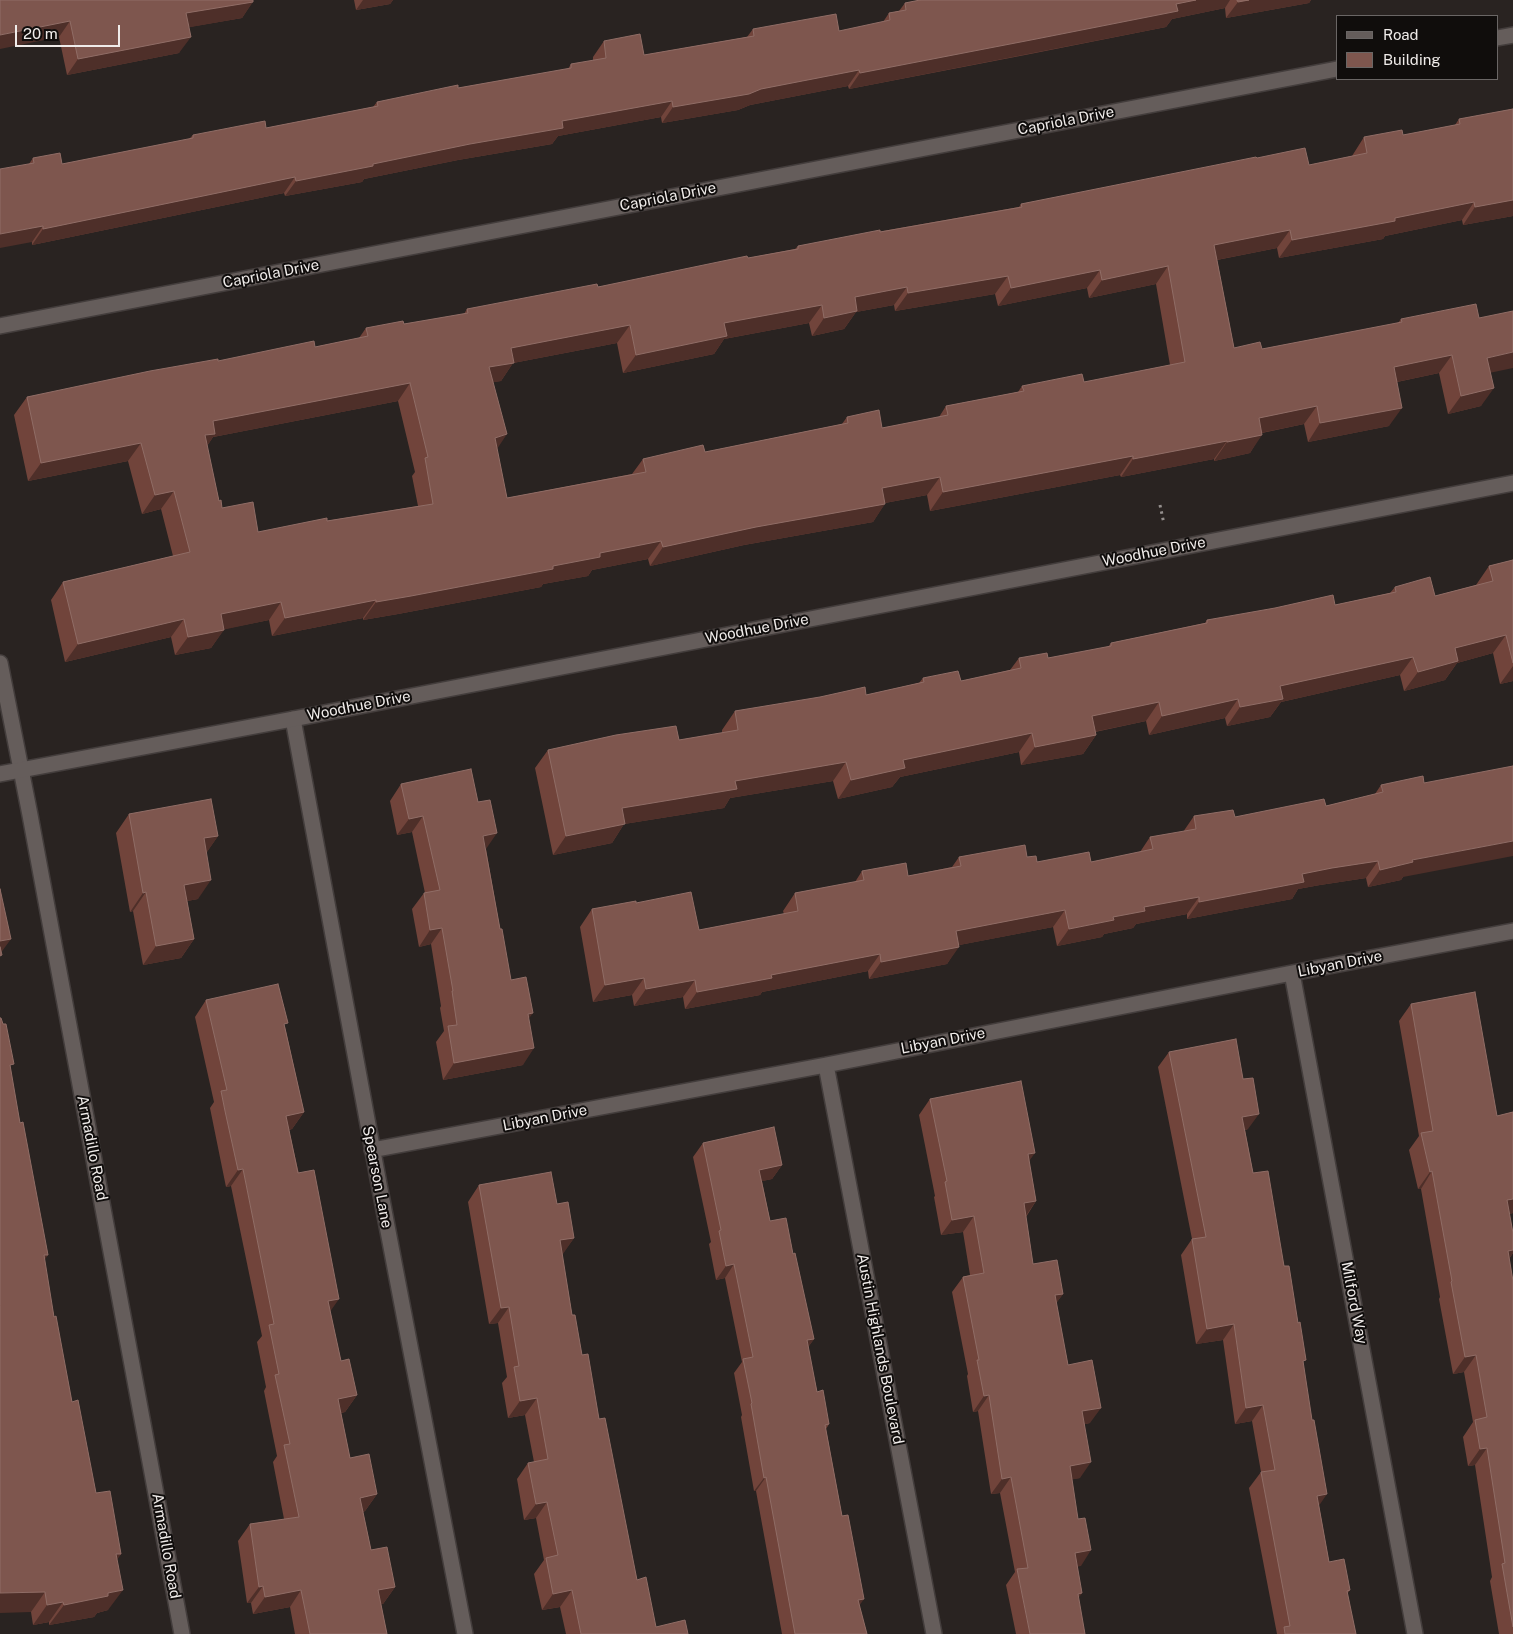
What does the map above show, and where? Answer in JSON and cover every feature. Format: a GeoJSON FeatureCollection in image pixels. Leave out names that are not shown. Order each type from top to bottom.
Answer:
{"type":"FeatureCollection","features":[{"type":"Feature","properties":{"kind":"street"},"geometry":{"type":"LineString","coordinates":[[1498,38],[1513,35]]}},
{"type":"Feature","properties":{"kind":"street","name":"Capriola Drive"},"geometry":{"type":"LineString","coordinates":[[0,326],[1336,69]]}},
{"type":"Feature","properties":{"kind":"street","name":"Woodhue Drive"},"geometry":{"type":"LineString","coordinates":[[0,774],[1513,483]]}},
{"type":"Feature","properties":{"kind":"street","name":"Armadillo Road"},"geometry":{"type":"LineString","coordinates":[[0,663],[22,770],[182,1634]]}},
{"type":"Feature","properties":{"kind":"street","name":"Spearson Lane"},"geometry":{"type":"LineString","coordinates":[[293,719],[372,1150],[465,1634]]}},
{"type":"Feature","properties":{"kind":"street","name":"Libyan Drive"},"geometry":{"type":"LineString","coordinates":[[372,1150],[826,1065],[1513,931]]}},
{"type":"Feature","properties":{"kind":"street","name":"Milford Way"},"geometry":{"type":"LineString","coordinates":[[1292,973],[1416,1634]]}},
{"type":"Feature","properties":{"kind":"street","name":"Austin Highlands Boulevard"},"geometry":{"type":"LineString","coordinates":[[826,1065],[934,1634]]}},
{"type":"Feature","properties":{"kind":"building"},"geometry":{"type":"Polygon","coordinates":[[[0,0],[253,0],[253,2],[186,13],[191,37],[78,59],[70,21],[0,35],[0,0]]]}},
{"type":"Feature","properties":{"kind":"building"},"geometry":{"type":"Polygon","coordinates":[[[920,0],[1196,0],[1176,4],[1178,11],[1036,39],[860,73],[859,70],[761,89],[749,94],[673,107],[672,101],[562,121],[563,128],[470,144],[296,181],[295,177],[43,229],[43,226],[0,234],[0,169],[34,163],[33,158],[60,153],[62,164],[193,138],[193,135],[265,121],[266,128],[378,106],[377,102],[458,85],[458,88],[571,68],[571,64],[606,58],[604,41],[640,34],[644,55],[754,36],[753,29],[836,14],[839,31],[890,20],[889,13],[906,10],[905,3],[920,0]]]}},
{"type":"Feature","properties":{"kind":"building"},"geometry":{"type":"Polygon","coordinates":[[[1513,109],[1513,200],[1475,207],[1474,202],[1395,218],[1395,221],[1292,240],[1290,230],[1214,245],[1234,348],[1260,342],[1262,349],[1402,322],[1401,319],[1476,304],[1479,318],[1513,311],[1513,352],[1487,358],[1494,388],[1461,396],[1452,355],[1394,367],[1402,408],[1320,423],[1317,406],[1259,418],[1262,435],[1227,442],[1133,459],[1133,456],[943,492],[940,477],[882,488],[885,504],[756,527],[663,547],[661,541],[600,553],[600,557],[553,566],[553,569],[285,618],[281,602],[221,614],[224,630],[188,637],[184,619],[78,644],[63,582],[190,552],[174,491],[155,495],[141,443],[41,463],[27,397],[150,371],[218,359],[218,361],[314,341],[315,347],[368,336],[366,328],[403,321],[404,324],[468,313],[467,309],[597,284],[598,287],[747,256],[748,258],[798,249],[798,246],[880,230],[880,232],[1022,207],[1021,204],[1305,148],[1309,165],[1367,153],[1364,137],[1402,130],[1403,135],[1460,124],[1459,119],[1513,109]],[[1168,266],[1102,280],[1100,270],[1011,288],[1008,276],[908,293],[907,287],[855,297],[857,311],[824,318],[822,305],[724,323],[727,336],[636,355],[630,325],[511,348],[514,363],[489,367],[507,434],[495,438],[507,498],[646,472],[643,459],[703,445],[705,452],[848,423],[847,417],[879,410],[882,428],[948,415],[946,406],[1024,391],[1022,386],[1082,374],[1084,382],[1185,362],[1168,266]],[[410,383],[213,421],[215,434],[205,435],[222,508],[253,502],[258,532],[327,518],[327,521],[433,504],[425,458],[428,457],[410,383]]]}},
{"type":"Feature","properties":{"kind":"building"},"geometry":{"type":"Polygon","coordinates":[[[1513,560],[1513,663],[1506,635],[1455,648],[1458,661],[1418,672],[1413,657],[1280,686],[1283,699],[1240,707],[1238,699],[1162,716],[1159,702],[1092,716],[1096,735],[1035,747],[1032,733],[903,760],[905,768],[851,780],[846,762],[735,781],[737,789],[622,808],[625,824],[566,836],[548,750],[616,735],[676,726],[679,740],[738,730],[735,711],[820,697],[865,687],[866,695],[924,682],[923,678],[958,671],[961,681],[1021,668],[1019,658],[1047,653],[1048,658],[1111,646],[1111,643],[1207,623],[1207,620],[1333,595],[1335,605],[1396,592],[1395,587],[1430,577],[1435,596],[1493,581],[1489,566],[1513,560]]]}},
{"type":"Feature","properties":{"kind":"building"},"geometry":{"type":"Polygon","coordinates":[[[1513,766],[1513,841],[1412,860],[1413,862],[1380,870],[1378,861],[1332,868],[1302,874],[1304,882],[1199,902],[1199,897],[1144,907],[1145,911],[1113,917],[1114,920],[1069,929],[1065,910],[956,931],[959,947],[881,962],[880,954],[771,975],[772,978],[697,992],[695,980],[646,989],[644,978],[605,985],[592,909],[636,901],[636,903],[691,892],[699,930],[798,911],[795,893],[864,880],[862,871],[906,863],[908,876],[961,866],[959,857],[1025,845],[1027,857],[1036,856],[1037,862],[1089,852],[1091,862],[1153,849],[1150,837],[1196,829],[1194,816],[1233,810],[1235,817],[1324,799],[1326,806],[1383,792],[1381,785],[1423,776],[1424,783],[1513,766]]]}},
{"type":"Feature","properties":{"kind":"building"},"geometry":{"type":"Polygon","coordinates":[[[471,769],[478,802],[490,800],[497,833],[483,836],[511,980],[526,977],[533,1013],[528,1014],[534,1048],[454,1063],[448,1026],[457,1025],[442,928],[430,930],[424,893],[440,890],[423,816],[409,819],[401,784],[471,769]]]}},
{"type":"Feature","properties":{"kind":"building"},"geometry":{"type":"Polygon","coordinates":[[[211,799],[218,836],[204,838],[211,880],[184,885],[194,939],[156,946],[146,892],[143,893],[129,814],[211,799]]]}},
{"type":"Feature","properties":{"kind":"building"},"geometry":{"type":"Polygon","coordinates":[[[0,889],[11,939],[0,941],[0,889]]]}},
{"type":"Feature","properties":{"kind":"building"},"geometry":{"type":"Polygon","coordinates":[[[278,984],[288,1023],[284,1024],[304,1112],[286,1116],[298,1173],[314,1170],[339,1299],[328,1301],[341,1361],[349,1359],[357,1395],[338,1399],[350,1458],[369,1454],[377,1494],[360,1498],[371,1550],[387,1547],[395,1587],[378,1590],[387,1634],[310,1634],[301,1590],[265,1597],[263,1586],[259,1587],[250,1524],[299,1517],[284,1445],[290,1444],[275,1375],[279,1374],[269,1325],[274,1324],[243,1169],[238,1170],[225,1111],[221,1091],[227,1090],[206,1000],[278,984]]]}},
{"type":"Feature","properties":{"kind":"building"},"geometry":{"type":"Polygon","coordinates":[[[1475,992],[1497,1116],[1513,1112],[1513,1199],[1507,1200],[1513,1233],[1513,1250],[1508,1251],[1513,1281],[1513,1627],[1502,1564],[1505,1563],[1487,1448],[1480,1449],[1475,1420],[1487,1417],[1476,1355],[1465,1357],[1432,1171],[1430,1172],[1421,1133],[1433,1131],[1411,1004],[1475,992]]]}},
{"type":"Feature","properties":{"kind":"building"},"geometry":{"type":"Polygon","coordinates":[[[0,1018],[3,1024],[6,1024],[14,1064],[10,1065],[20,1123],[23,1122],[48,1255],[44,1255],[54,1317],[56,1316],[72,1402],[78,1400],[96,1493],[110,1491],[121,1554],[116,1554],[123,1590],[108,1593],[108,1596],[64,1605],[63,1602],[47,1605],[45,1592],[0,1593],[0,1018]]]}},
{"type":"Feature","properties":{"kind":"building"},"geometry":{"type":"Polygon","coordinates":[[[1236,1039],[1243,1079],[1253,1078],[1259,1114],[1242,1117],[1253,1173],[1268,1171],[1284,1266],[1289,1266],[1298,1323],[1300,1322],[1306,1360],[1303,1361],[1312,1420],[1314,1420],[1327,1494],[1317,1496],[1329,1562],[1344,1559],[1350,1590],[1347,1591],[1356,1634],[1285,1634],[1284,1627],[1290,1626],[1261,1472],[1275,1470],[1263,1405],[1246,1408],[1234,1324],[1207,1329],[1192,1239],[1206,1237],[1169,1052],[1236,1039]]]}},
{"type":"Feature","properties":{"kind":"building"},"geometry":{"type":"Polygon","coordinates":[[[1021,1081],[1035,1153],[1028,1154],[1036,1201],[1024,1203],[1033,1264],[1057,1260],[1063,1294],[1055,1295],[1068,1365],[1092,1360],[1101,1408],[1082,1411],[1091,1462],[1070,1466],[1078,1519],[1085,1518],[1091,1550],[1075,1553],[1082,1593],[1078,1594],[1085,1634],[1030,1634],[1017,1569],[1028,1568],[1011,1477],[1002,1479],[989,1395],[984,1396],[963,1277],[984,1273],[974,1216],[952,1220],[945,1182],[947,1181],[930,1099],[1021,1081]]]}},
{"type":"Feature","properties":{"kind":"building"},"geometry":{"type":"Polygon","coordinates":[[[774,1127],[782,1165],[759,1170],[770,1221],[786,1218],[793,1254],[795,1253],[814,1339],[807,1340],[817,1392],[823,1390],[829,1424],[825,1425],[842,1516],[848,1515],[864,1599],[858,1600],[867,1634],[795,1634],[766,1477],[764,1478],[743,1359],[753,1357],[734,1264],[726,1266],[719,1231],[721,1230],[703,1143],[774,1127]]]}},
{"type":"Feature","properties":{"kind":"building"},"geometry":{"type":"Polygon","coordinates":[[[551,1172],[557,1204],[568,1202],[574,1238],[560,1240],[572,1315],[575,1315],[582,1355],[588,1354],[599,1419],[605,1418],[637,1580],[646,1577],[656,1627],[685,1620],[688,1634],[581,1634],[572,1590],[553,1594],[546,1558],[558,1555],[547,1502],[536,1504],[528,1463],[548,1459],[537,1398],[520,1401],[514,1367],[519,1366],[509,1307],[501,1308],[479,1185],[551,1172]]]}}]}
